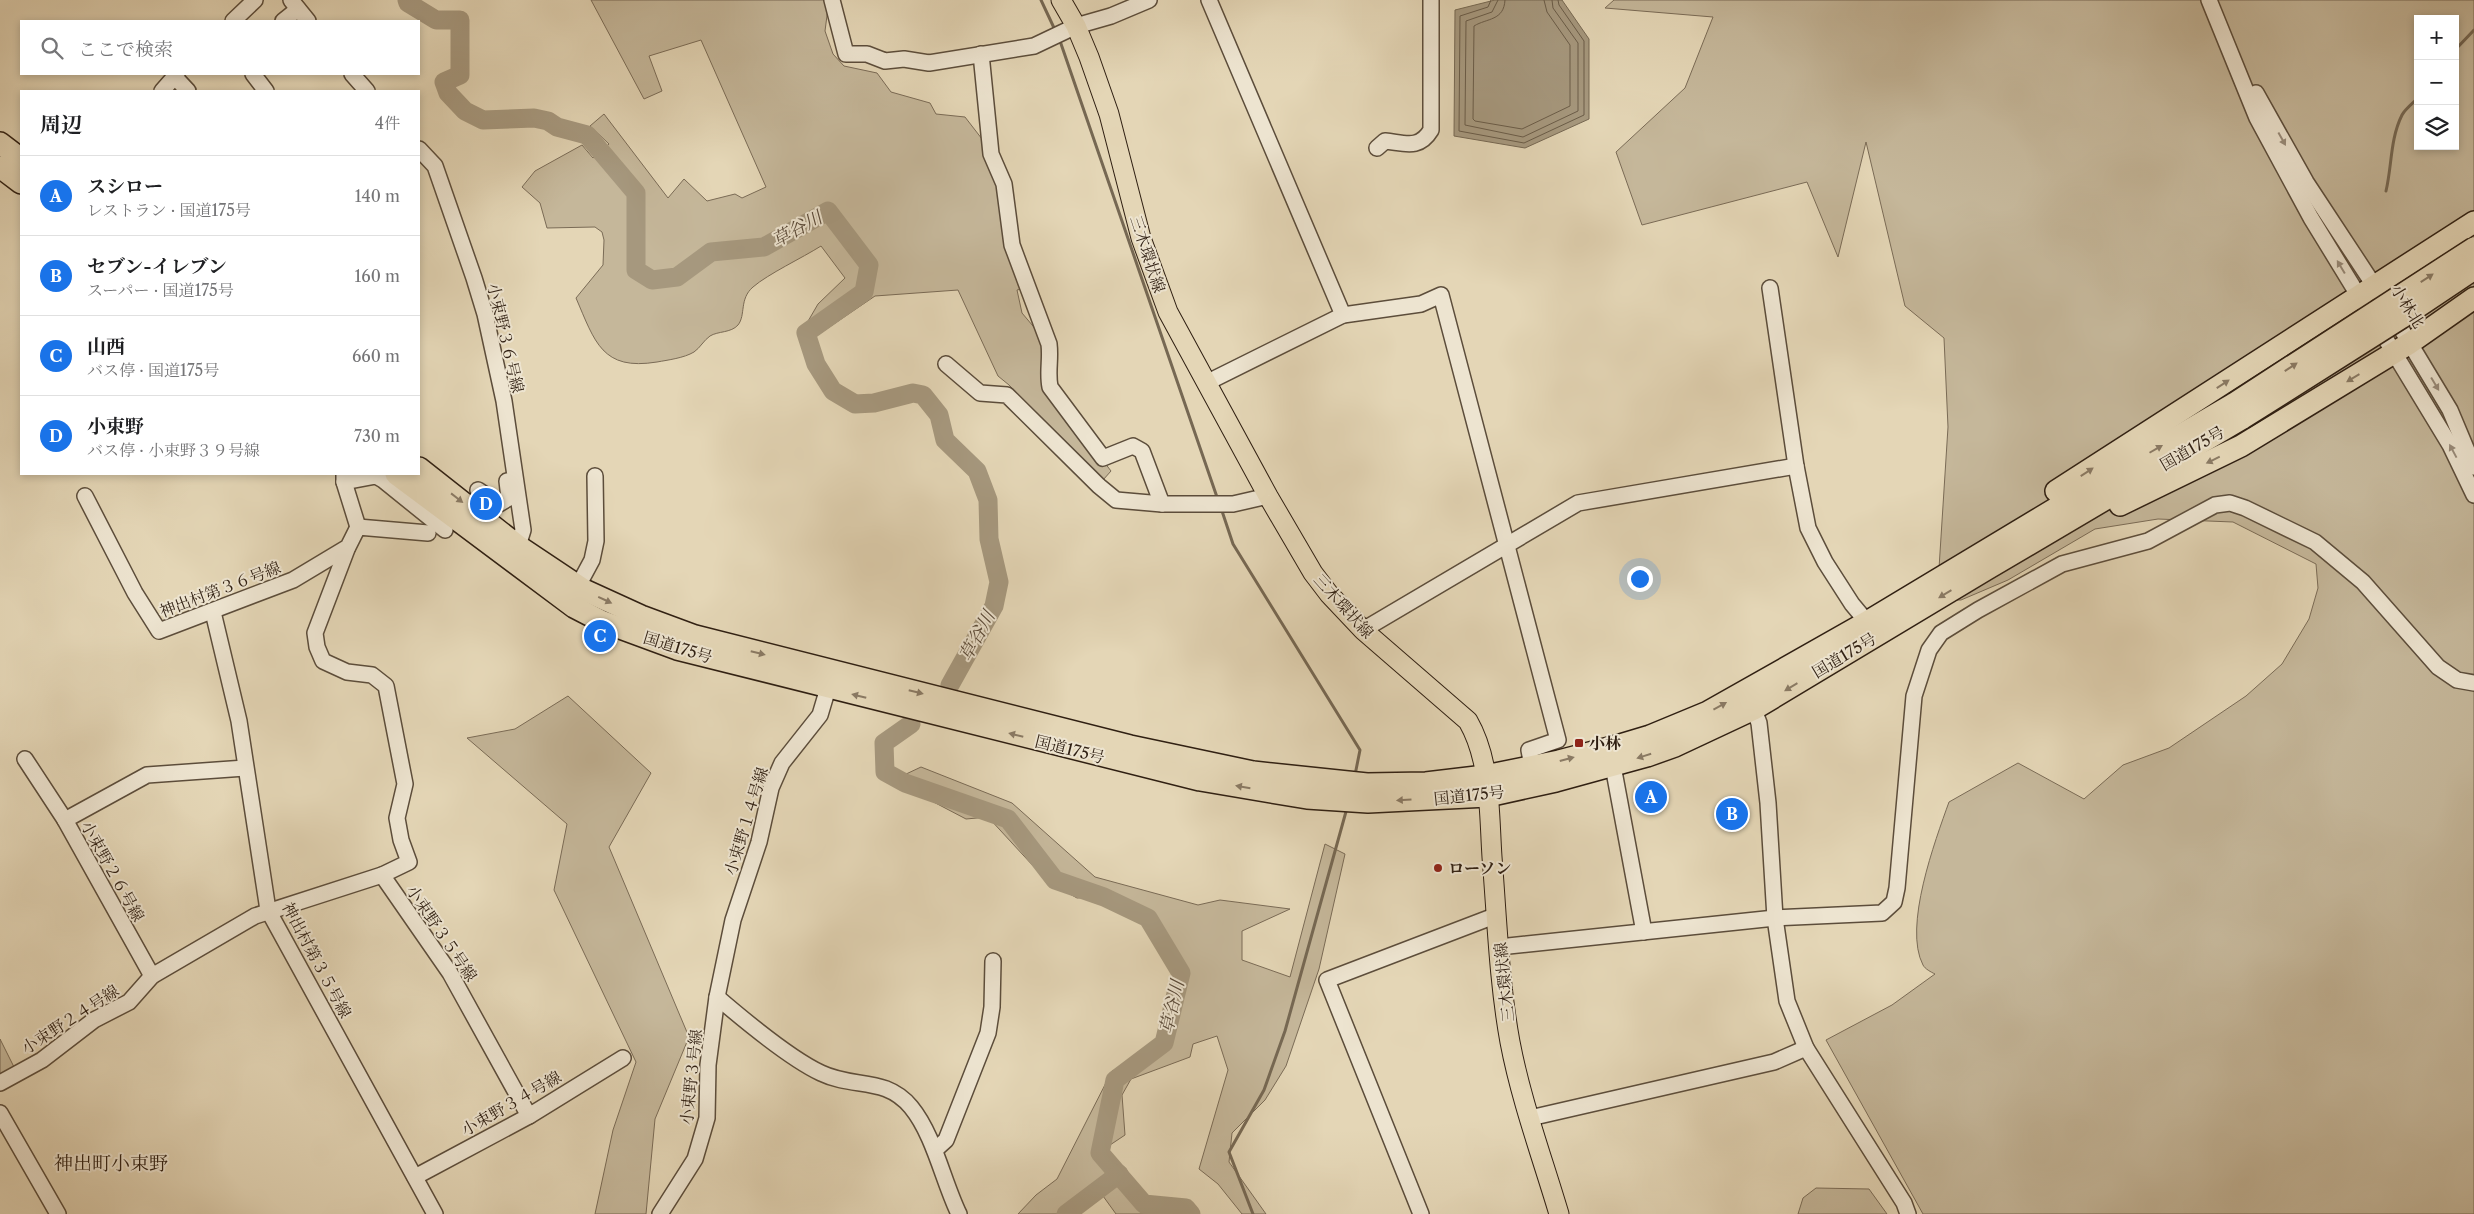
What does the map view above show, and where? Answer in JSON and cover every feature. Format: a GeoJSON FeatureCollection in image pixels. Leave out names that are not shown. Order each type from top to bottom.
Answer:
{"type":"FeatureCollection","features":[{"type":"Feature","properties":{"kind":"highway"},"geometry":{"type":"LineString","coordinates":[[0,143],[20,158]]}},
{"type":"Feature","properties":{"kind":"highway"},"geometry":{"type":"LineString","coordinates":[[0,167],[20,182]]}},
{"type":"Feature","properties":{"kind":"highway"},"geometry":{"type":"LineString","coordinates":[[1983,562],[2031,507],[2368,293],[2399,270],[2474,222]]}},
{"type":"Feature","properties":{"kind":"highway","name":"国道175号"},"geometry":{"type":"LineString","coordinates":[[2239,411],[2474,248]]}},
{"type":"Feature","properties":{"kind":"highway","name":"国道175号"},"geometry":{"type":"LineString","coordinates":[[397,475],[574,607],[601,621],[677,649],[830,680],[1253,772],[1367,784],[1426,782],[1486,786],[1613,766],[1675,746],[2239,411],[2401,318],[2474,269]]}},
{"type":"Feature","properties":{"kind":"highway"},"geometry":{"type":"LineString","coordinates":[[1983,562],[2042,545],[2241,446],[2402,348],[2474,298]]}},
{"type":"Feature","properties":{"kind":"highway","name":"国道175号"},"geometry":{"type":"LineString","coordinates":[[420,469],[518,546],[578,586],[641,616],[695,636],[830,680]]}},
{"type":"Feature","properties":{"kind":"highway","name":"国道175号"},"geometry":{"type":"LineString","coordinates":[[1486,786],[1532,766],[1650,736],[1708,712],[1750,700],[1867,622],[1983,562]]}},
{"type":"Feature","properties":{"kind":"main road","name":"三木環状線"},"geometry":{"type":"LineString","coordinates":[[1061,0],[1076,26],[1109,114],[1141,238],[1168,312],[1268,496],[1313,573],[1329,594],[1363,630],[1468,721],[1482,751],[1499,947],[1510,1042],[1530,1118],[1559,1214]]}},
{"type":"Feature","properties":{"kind":"street"},"geometry":{"type":"LineString","coordinates":[[234,20],[256,0]]}},
{"type":"Feature","properties":{"kind":"street"},"geometry":{"type":"LineString","coordinates":[[832,0],[846,54],[866,54],[885,61],[904,59],[929,63],[1034,46],[1076,26],[1111,16],[1149,0]]}},
{"type":"Feature","properties":{"kind":"street"},"geometry":{"type":"LineString","coordinates":[[1209,0],[1344,315]]}},
{"type":"Feature","properties":{"kind":"street"},"geometry":{"type":"LineString","coordinates":[[1378,148],[1385,141],[1415,144],[1426,140],[1431,130],[1431,0]]}},
{"type":"Feature","properties":{"kind":"street","name":"小林北"},"geometry":{"type":"LineString","coordinates":[[2209,0],[2223,35],[2368,293],[2402,348]]}},
{"type":"Feature","properties":{"kind":"street"},"geometry":{"type":"LineString","coordinates":[[285,20],[294,4],[307,20]]}},
{"type":"Feature","properties":{"kind":"street"},"geometry":{"type":"LineString","coordinates":[[981,54],[991,154],[1004,184],[1012,245],[1049,344],[1051,358],[1047,375],[1050,387],[1103,458],[1133,446],[1142,451],[1162,504]]}},
{"type":"Feature","properties":{"kind":"street"},"geometry":{"type":"LineString","coordinates":[[163,90],[175,75],[187,90]]}},
{"type":"Feature","properties":{"kind":"street"},"geometry":{"type":"LineString","coordinates":[[254,75],[265,90]]}},
{"type":"Feature","properties":{"kind":"street"},"geometry":{"type":"LineString","coordinates":[[353,75],[366,90]]}},
{"type":"Feature","properties":{"kind":"street","name":"小束野３６号線"},"geometry":{"type":"LineString","coordinates":[[420,150],[435,166],[474,278],[504,401],[523,530],[518,546]]}},
{"type":"Feature","properties":{"kind":"street"},"geometry":{"type":"LineString","coordinates":[[1770,288],[1796,466],[1808,528],[1825,562],[1852,604],[1867,622]]}},
{"type":"Feature","properties":{"kind":"street"},"geometry":{"type":"LineString","coordinates":[[1206,383],[1344,315],[1421,304],[1441,295],[1558,740],[1528,750],[1532,766]]}},
{"type":"Feature","properties":{"kind":"street"},"geometry":{"type":"LineString","coordinates":[[2402,348],[2450,410],[2474,467]]}},
{"type":"Feature","properties":{"kind":"street"},"geometry":{"type":"LineString","coordinates":[[2402,348],[2474,495]]}},
{"type":"Feature","properties":{"kind":"street"},"geometry":{"type":"LineString","coordinates":[[946,364],[980,393],[1007,394],[1099,486],[1116,500],[1162,504],[1233,504],[1268,496]]}},
{"type":"Feature","properties":{"kind":"street"},"geometry":{"type":"LineString","coordinates":[[478,490],[499,504],[509,498],[506,473],[513,465]]}},
{"type":"Feature","properties":{"kind":"street"},"geometry":{"type":"LineString","coordinates":[[1363,630],[1578,503],[1796,466]]}},
{"type":"Feature","properties":{"kind":"street"},"geometry":{"type":"LineString","coordinates":[[268,910],[382,875],[409,862],[400,840],[397,818],[405,784],[386,686],[372,675],[347,672],[323,661],[317,646],[316,633],[329,600],[333,580],[358,527],[344,478],[376,476],[445,530]]}},
{"type":"Feature","properties":{"kind":"street"},"geometry":{"type":"LineString","coordinates":[[578,586],[592,560],[596,541],[595,476]]}},
{"type":"Feature","properties":{"kind":"street","name":"神出村第３６号線"},"geometry":{"type":"LineString","coordinates":[[85,496],[135,593],[159,631],[214,612],[293,580],[348,547]]}},
{"type":"Feature","properties":{"kind":"street"},"geometry":{"type":"LineString","coordinates":[[1499,947],[1776,918],[1882,913],[1894,902],[1914,696],[1929,650],[1941,633],[1978,610],[2062,564],[2148,541],[2215,505],[2230,503],[2245,508],[2315,542],[2363,582],[2438,667],[2457,680],[2474,683]]}},
{"type":"Feature","properties":{"kind":"street"},"geometry":{"type":"LineString","coordinates":[[358,527],[428,534]]}},
{"type":"Feature","properties":{"kind":"street","name":"神出村第３５号線"},"geometry":{"type":"LineString","coordinates":[[214,612],[239,721],[268,910],[436,1214]]}},
{"type":"Feature","properties":{"kind":"street","name":"小束野１４号線"},"geometry":{"type":"LineString","coordinates":[[730,934],[759,842],[771,788],[782,763],[820,715],[830,680]]}},
{"type":"Feature","properties":{"kind":"street"},"geometry":{"type":"LineString","coordinates":[[1750,700],[1759,723],[1768,803],[1776,918],[1787,1001],[1806,1048],[1904,1203],[1908,1214]]}},
{"type":"Feature","properties":{"kind":"street"},"geometry":{"type":"LineString","coordinates":[[25,759],[65,820]]}},
{"type":"Feature","properties":{"kind":"street"},"geometry":{"type":"LineString","coordinates":[[1613,766],[1644,932]]}},
{"type":"Feature","properties":{"kind":"street","name":"小束野２６号線"},"geometry":{"type":"LineString","coordinates":[[152,976],[65,820],[147,775],[245,768]]}},
{"type":"Feature","properties":{"kind":"street","name":"小束野３５号線"},"geometry":{"type":"LineString","coordinates":[[382,875],[450,974],[529,1116]]}},
{"type":"Feature","properties":{"kind":"street","name":"小束野２４号線"},"geometry":{"type":"LineString","coordinates":[[0,1083],[42,1060],[94,1020],[130,1002],[152,976],[268,910]]}},
{"type":"Feature","properties":{"kind":"street"},"geometry":{"type":"LineString","coordinates":[[1421,1214],[1326,980],[1497,915]]}},
{"type":"Feature","properties":{"kind":"street","name":"小束野３号線"},"geometry":{"type":"LineString","coordinates":[[660,1214],[695,1159],[707,1118],[708,1065],[717,997],[730,934]]}},
{"type":"Feature","properties":{"kind":"street"},"geometry":{"type":"LineString","coordinates":[[934,1150],[946,1140],[988,1033],[992,1007],[993,961]]}},
{"type":"Feature","properties":{"kind":"street"},"geometry":{"type":"LineString","coordinates":[[717,997],[801,1062],[822,1074],[892,1090],[912,1108],[934,1150],[959,1214]]}},
{"type":"Feature","properties":{"kind":"street"},"geometry":{"type":"LineString","coordinates":[[1530,1118],[1774,1062],[1806,1048]]}},
{"type":"Feature","properties":{"kind":"street","name":"小束野３４号線"},"geometry":{"type":"LineString","coordinates":[[415,1177],[529,1116],[624,1058]]}},
{"type":"Feature","properties":{"kind":"street"},"geometry":{"type":"LineString","coordinates":[[0,1112],[58,1214]]}},
{"type":"Feature","properties":{"kind":"shaded area"},"geometry":{"type":"Polygon","coordinates":[[[591,0],[829,0],[825,31],[833,54],[844,66],[877,73],[891,92],[930,103],[936,114],[965,117],[982,139],[1001,186],[1021,289],[1017,290],[1022,313],[1038,332],[1041,340],[1043,382],[1111,471],[1103,480],[998,376],[958,290],[875,296],[803,345],[800,335],[818,304],[845,278],[821,246],[759,282],[746,297],[742,317],[738,325],[735,328],[710,336],[690,354],[671,360],[639,364],[624,362],[612,357],[603,350],[595,340],[576,298],[603,265],[604,240],[602,232],[595,227],[547,228],[540,203],[522,187],[535,171],[582,145],[593,158],[609,144],[590,126],[604,114],[668,198],[684,179],[707,201],[735,194],[742,198],[766,187],[701,40],[649,56],[662,91],[644,99],[591,0]]]}},
{"type":"Feature","properties":{"kind":"shaded area"},"geometry":{"type":"Polygon","coordinates":[[[1614,0],[2474,0],[2474,1214],[1923,1214],[1826,1040],[1892,1005],[1935,974],[1923,965],[1918,949],[1917,929],[1923,884],[1949,802],[2018,763],[2084,799],[2123,765],[2169,748],[2246,696],[2282,664],[2309,619],[2318,588],[2316,564],[2233,522],[2158,519],[2095,529],[2008,580],[1961,600],[1937,600],[1948,427],[1944,338],[1905,306],[1866,142],[1838,257],[1807,182],[1642,225],[1616,152],[1685,88],[1713,17],[1605,8],[1614,0]]]}},
{"type":"Feature","properties":{"kind":"shaded area"},"geometry":{"type":"Polygon","coordinates":[[[568,696],[651,773],[609,847],[689,1037],[655,1119],[646,1214],[595,1214],[613,1130],[636,1062],[554,890],[567,824],[467,738],[515,729],[568,696]]]}},
{"type":"Feature","properties":{"kind":"shaded area"},"geometry":{"type":"Polygon","coordinates":[[[921,767],[1012,803],[1095,877],[1198,905],[1220,900],[1290,909],[1242,931],[1242,960],[1290,977],[1325,844],[1345,854],[1319,969],[1286,1066],[1265,1100],[1232,1133],[1229,1162],[1266,1214],[1242,1214],[1218,1184],[1199,1169],[1228,1070],[1217,1036],[1193,1044],[1190,1057],[1131,1079],[1122,1095],[1125,1135],[1101,1151],[1130,1188],[1134,1202],[1156,1213],[1166,1214],[1116,1214],[1103,1196],[1079,1214],[1018,1214],[1036,1195],[1057,1179],[1112,1071],[1159,1053],[1174,1026],[1185,984],[1143,911],[1117,895],[1077,898],[1047,881],[988,817],[966,819],[905,787],[904,775],[921,767]]]}},
{"type":"Feature","properties":{"kind":"shaded area"},"geometry":{"type":"Polygon","coordinates":[[[0,1039],[16,1071],[0,1080],[0,1039]]]}},
{"type":"Feature","properties":{"kind":"shaded area"},"geometry":{"type":"Polygon","coordinates":[[[1816,1188],[1869,1189],[1887,1214],[1798,1214],[1803,1198],[1816,1188]]]}},
{"type":"Feature","properties":{"kind":"water"},"geometry":{"type":"Polygon","coordinates":[[[1495,0],[1562,0],[1589,39],[1589,119],[1525,148],[1454,136],[1455,10],[1495,0]]]}},
{"type":"Feature","properties":{"kind":"waterway","name":"草谷川"},"geometry":{"type":"LineString","coordinates":[[407,0],[408,3],[436,20],[460,20],[460,75],[444,82],[448,93],[465,111],[483,120],[534,118],[548,121],[557,127],[587,135],[636,193],[636,270],[652,280],[677,277],[711,252],[764,247],[828,211],[869,265],[864,292],[806,333],[816,364],[833,391],[855,404],[874,403],[913,393],[923,395],[939,415],[945,440],[977,471],[988,500],[989,539],[999,582],[994,606],[950,685]]}},
{"type":"Feature","properties":{"kind":"waterway"},"geometry":{"type":"LineString","coordinates":[[1041,0],[1055,30]]}},
{"type":"Feature","properties":{"kind":"waterway"},"geometry":{"type":"LineString","coordinates":[[2459,46],[2474,30]]}},
{"type":"Feature","properties":{"kind":"waterway"},"geometry":{"type":"LineString","coordinates":[[1059,38],[1218,500]]}},
{"type":"Feature","properties":{"kind":"waterway"},"geometry":{"type":"LineString","coordinates":[[2386,191],[2395,133],[2403,113],[2414,102]]}},
{"type":"Feature","properties":{"kind":"waterway"},"geometry":{"type":"LineString","coordinates":[[1221,508],[1233,544],[1360,750],[1355,775]]}},
{"type":"Feature","properties":{"kind":"waterway","name":"草谷川"},"geometry":{"type":"LineString","coordinates":[[911,724],[884,743],[885,772],[905,783],[1008,819],[1055,880],[1104,897],[1148,918],[1181,973],[1164,1043],[1115,1080],[1100,1153],[1144,1204],[1186,1208],[1191,1214]]}},
{"type":"Feature","properties":{"kind":"waterway"},"geometry":{"type":"LineString","coordinates":[[1253,1214],[1229,1152],[1264,1090],[1285,1031],[1347,808]]}},
{"type":"Feature","properties":{"kind":"waterway","name":"草谷川"},"geometry":{"type":"LineString","coordinates":[[1066,1214],[1119,1174]]}},
{"type":"Feature","properties":{"kind":"place","name":"小束野"},"geometry":{"type":"Point","coordinates":[486,504]}},
{"type":"Feature","properties":{"kind":"place","name":"山西"},"geometry":{"type":"Point","coordinates":[600,636]}},
{"type":"Feature","properties":{"kind":"place","name":"小林"},"geometry":{"type":"Point","coordinates":[1579,743]}},
{"type":"Feature","properties":{"kind":"place","name":"スシロー"},"geometry":{"type":"Point","coordinates":[1651,797]}},
{"type":"Feature","properties":{"kind":"place","name":"セブン-イレブン"},"geometry":{"type":"Point","coordinates":[1732,814]}},
{"type":"Feature","properties":{"kind":"place","name":"ローソン"},"geometry":{"type":"Point","coordinates":[1438,868]}},
{"type":"Feature","properties":{"kind":"district","name":"神出町小束野"},"geometry":{"type":"Point","coordinates":[111,1163]}}]}
